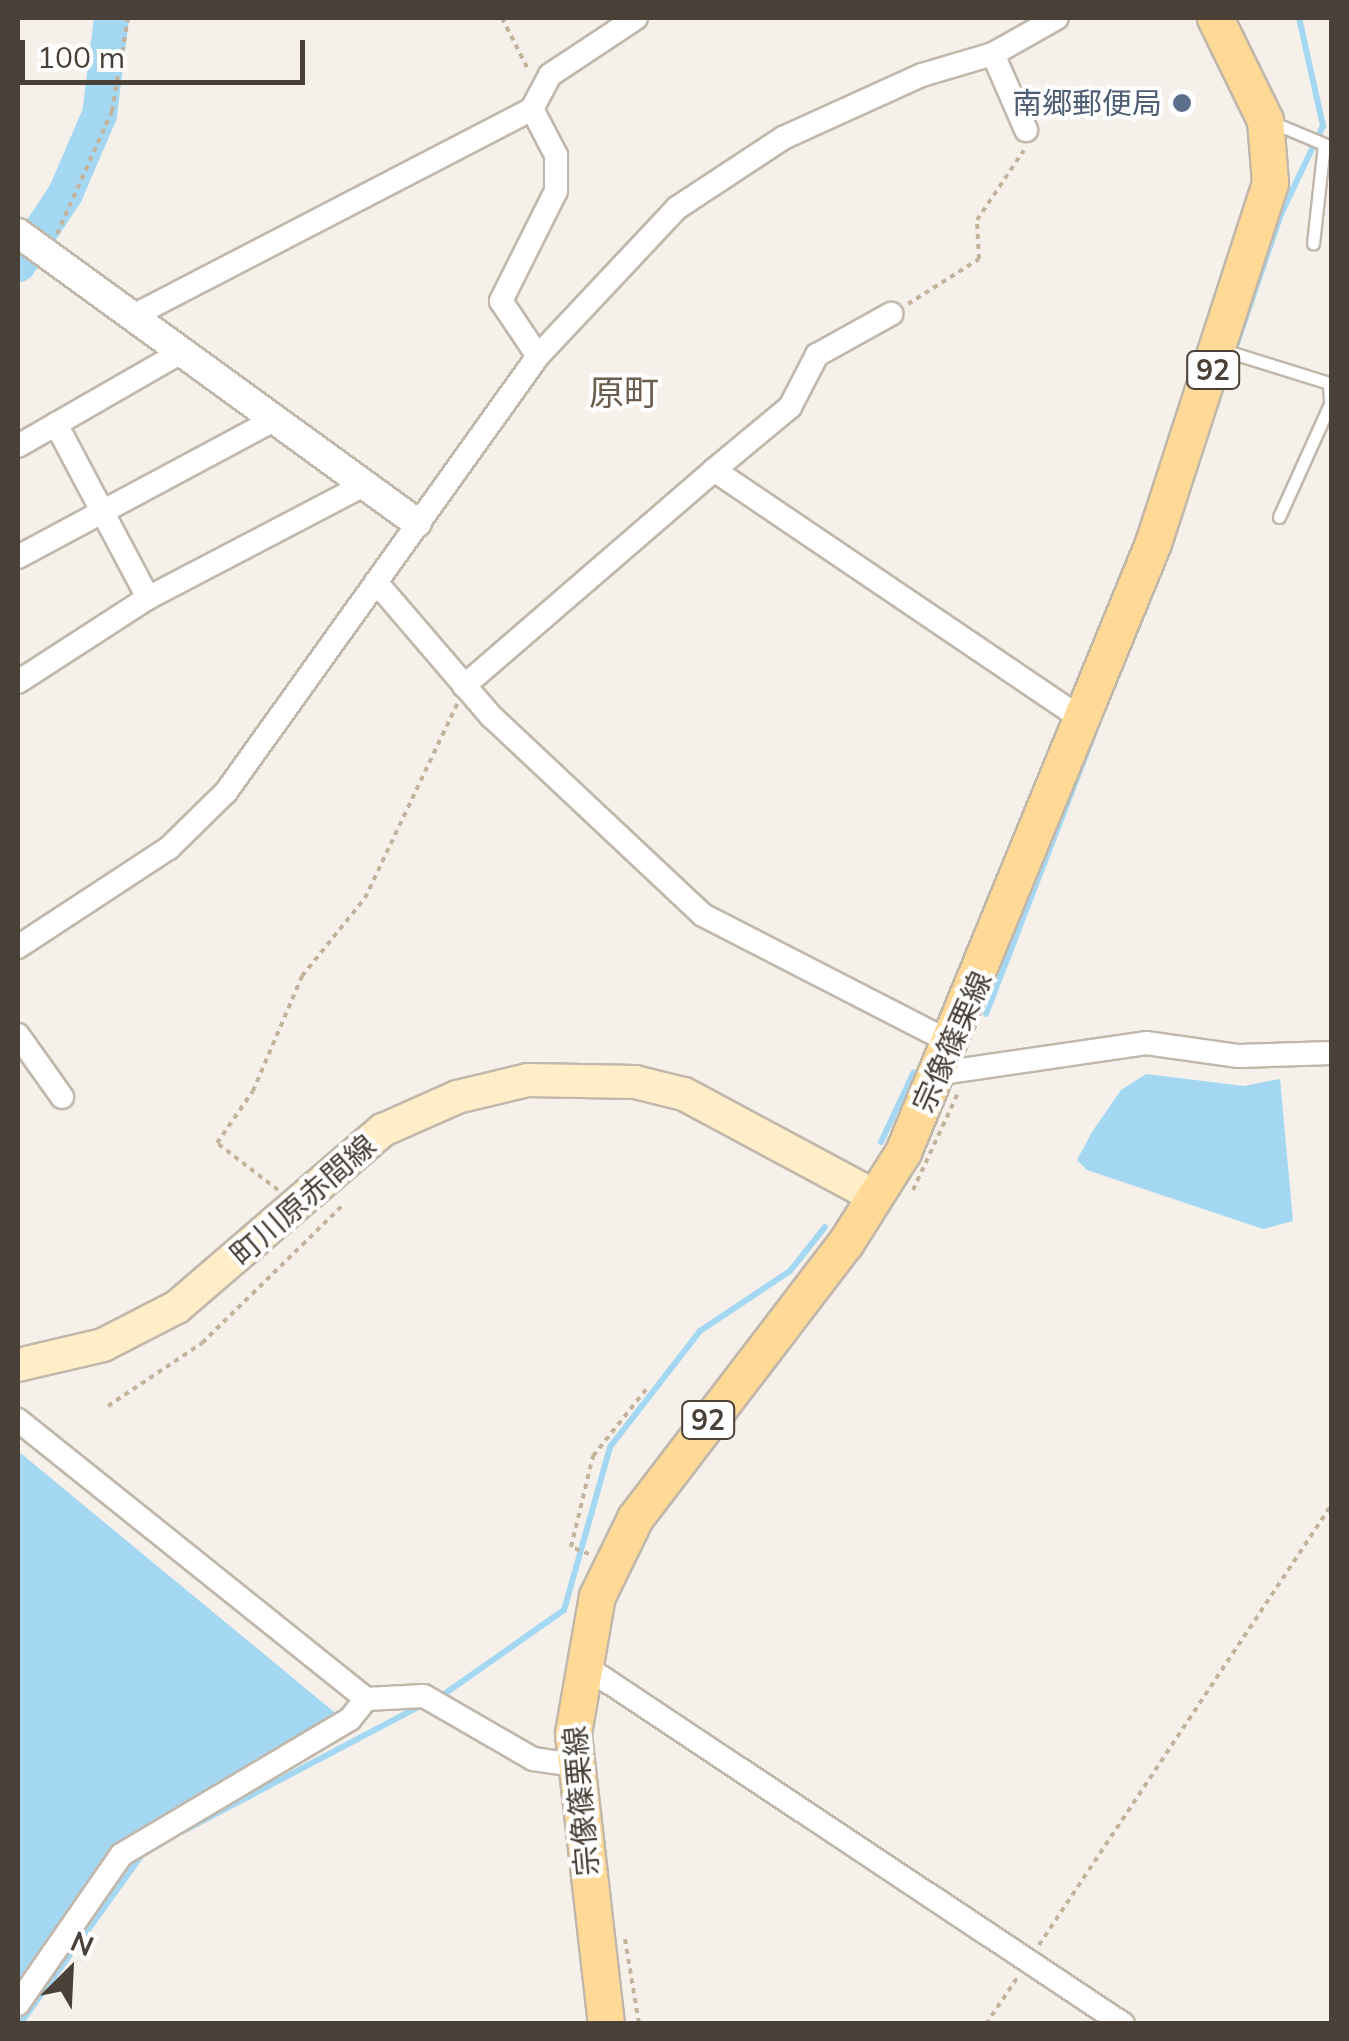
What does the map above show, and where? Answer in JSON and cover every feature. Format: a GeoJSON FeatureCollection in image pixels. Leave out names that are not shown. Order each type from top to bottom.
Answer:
{"type":"FeatureCollection","features":[{"type":"Feature","properties":{"kind":"main road","name":"宗像篠栗線"},"geometry":{"type":"LineString","coordinates":[[606,2024],[574,1765],[580,1663],[612,1564],[653,1492],[876,1197],[948,1058],[1083,720],[1220,349],[1264,212],[1265,120],[1215,18]]}},
{"type":"Feature","properties":{"kind":"main road","name":"町川原赤間線"},"geometry":{"type":"LineString","coordinates":[[18,1365],[103,1345],[177,1307],[352,1151],[426,1109],[497,1086],[562,1079],[635,1082],[706,1102],[876,1197]]}},
{"type":"Feature","properties":{"kind":"street"},"geometry":{"type":"LineString","coordinates":[[135,315],[536,100],[550,75],[636,18]]}},
{"type":"Feature","properties":{"kind":"street"},"geometry":{"type":"LineString","coordinates":[[18,947],[169,848],[226,792],[538,356],[723,170],[922,75],[994,54],[1057,18]]}},
{"type":"Feature","properties":{"kind":"street"},"geometry":{"type":"LineString","coordinates":[[994,54],[1026,130]]}},
{"type":"Feature","properties":{"kind":"street"},"geometry":{"type":"LineString","coordinates":[[536,100],[556,156],[556,190],[501,301],[538,356]]}},
{"type":"Feature","properties":{"kind":"street"},"geometry":{"type":"LineString","coordinates":[[18,232],[417,523]]}},
{"type":"Feature","properties":{"kind":"street"},"geometry":{"type":"LineString","coordinates":[[464,686],[790,408],[817,355],[891,314]]}},
{"type":"Feature","properties":{"kind":"street"},"geometry":{"type":"LineString","coordinates":[[18,446],[182,351]]}},
{"type":"Feature","properties":{"kind":"street"},"geometry":{"type":"LineString","coordinates":[[18,557],[273,420]]}},
{"type":"Feature","properties":{"kind":"street"},"geometry":{"type":"LineString","coordinates":[[56,424],[148,598]]}},
{"type":"Feature","properties":{"kind":"street"},"geometry":{"type":"LineString","coordinates":[[714,470],[1083,720]]}},
{"type":"Feature","properties":{"kind":"street"},"geometry":{"type":"LineString","coordinates":[[18,682],[148,598],[364,485]]}},
{"type":"Feature","properties":{"kind":"street"},"geometry":{"type":"LineString","coordinates":[[376,582],[464,686],[703,915],[948,1058],[1146,1043],[1239,1056],[1332,1052]]}},
{"type":"Feature","properties":{"kind":"street"},"geometry":{"type":"LineString","coordinates":[[18,1035],[62,1097]]}},
{"type":"Feature","properties":{"kind":"street"},"geometry":{"type":"LineString","coordinates":[[18,1420],[366,1699],[424,1696],[533,1760],[574,1765]]}},
{"type":"Feature","properties":{"kind":"street"},"geometry":{"type":"LineString","coordinates":[[580,1663],[1123,2024]]}},
{"type":"Feature","properties":{"kind":"street"},"geometry":{"type":"LineString","coordinates":[[18,2004],[121,1855],[350,1719],[366,1699]]}},
{"type":"Feature","properties":{"kind":"lane"},"geometry":{"type":"LineString","coordinates":[[1265,120],[1324,144],[1312,243]]}},
{"type":"Feature","properties":{"kind":"lane"},"geometry":{"type":"LineString","coordinates":[[1220,349],[1329,383],[1330,404],[1279,517]]}},
{"type":"Feature","properties":{"kind":"path"},"geometry":{"type":"LineString","coordinates":[[44,253],[112,110],[128,18]]}},
{"type":"Feature","properties":{"kind":"path"},"geometry":{"type":"LineString","coordinates":[[502,18],[536,100]]}},
{"type":"Feature","properties":{"kind":"path"},"geometry":{"type":"LineString","coordinates":[[891,314],[979,259],[977,220],[1013,174],[1026,130]]}},
{"type":"Feature","properties":{"kind":"path"},"geometry":{"type":"LineString","coordinates":[[294,1202],[217,1142],[253,1091],[302,976],[365,898],[464,686]]}},
{"type":"Feature","properties":{"kind":"path"},"geometry":{"type":"LineString","coordinates":[[108,1406],[202,1344],[342,1206]]}},
{"type":"Feature","properties":{"kind":"path"},"geometry":{"type":"LineString","coordinates":[[612,1564],[571,1546],[603,1436],[647,1388]]}},
{"type":"Feature","properties":{"kind":"path"},"geometry":{"type":"LineString","coordinates":[[986,2024],[1332,1504]]}},
{"type":"Feature","properties":{"kind":"water"},"geometry":{"type":"Polygon","coordinates":[[[1146,1074],[1244,1086],[1280,1079],[1293,1221],[1263,1229],[1087,1170],[1077,1160],[1121,1090],[1146,1074]]]}},
{"type":"Feature","properties":{"kind":"water"},"geometry":{"type":"Polygon","coordinates":[[[18,1451],[339,1716],[99,1863],[18,1987],[18,1451]]]}},
{"type":"Feature","properties":{"kind":"waterway"},"geometry":{"type":"LineString","coordinates":[[18,264],[65,193],[99,114],[111,18]]}},
{"type":"Feature","properties":{"kind":"waterway"},"geometry":{"type":"LineString","coordinates":[[1216,405],[1281,214],[1323,126],[1299,18]]}},
{"type":"Feature","properties":{"kind":"waterway"},"geometry":{"type":"LineString","coordinates":[[986,1014],[1106,703]]}},
{"type":"Feature","properties":{"kind":"waterway"},"geometry":{"type":"LineString","coordinates":[[881,1142],[914,1072]]}},
{"type":"Feature","properties":{"kind":"waterway"},"geometry":{"type":"LineString","coordinates":[[440,1697],[564,1610],[610,1447],[700,1331],[790,1271],[825,1227]]}},
{"type":"Feature","properties":{"kind":"waterway"},"geometry":{"type":"LineString","coordinates":[[183,1831],[424,1704]]}},
{"type":"Feature","properties":{"kind":"waterway"},"geometry":{"type":"LineString","coordinates":[[20,2024],[142,1855]]}},
{"type":"Feature","properties":{"kind":"place","name":"南郷郵便局"},"geometry":{"type":"Point","coordinates":[1182,103]}},
{"type":"Feature","properties":{"kind":"district","name":"原町"},"geometry":{"type":"Point","coordinates":[624,392]}}]}
